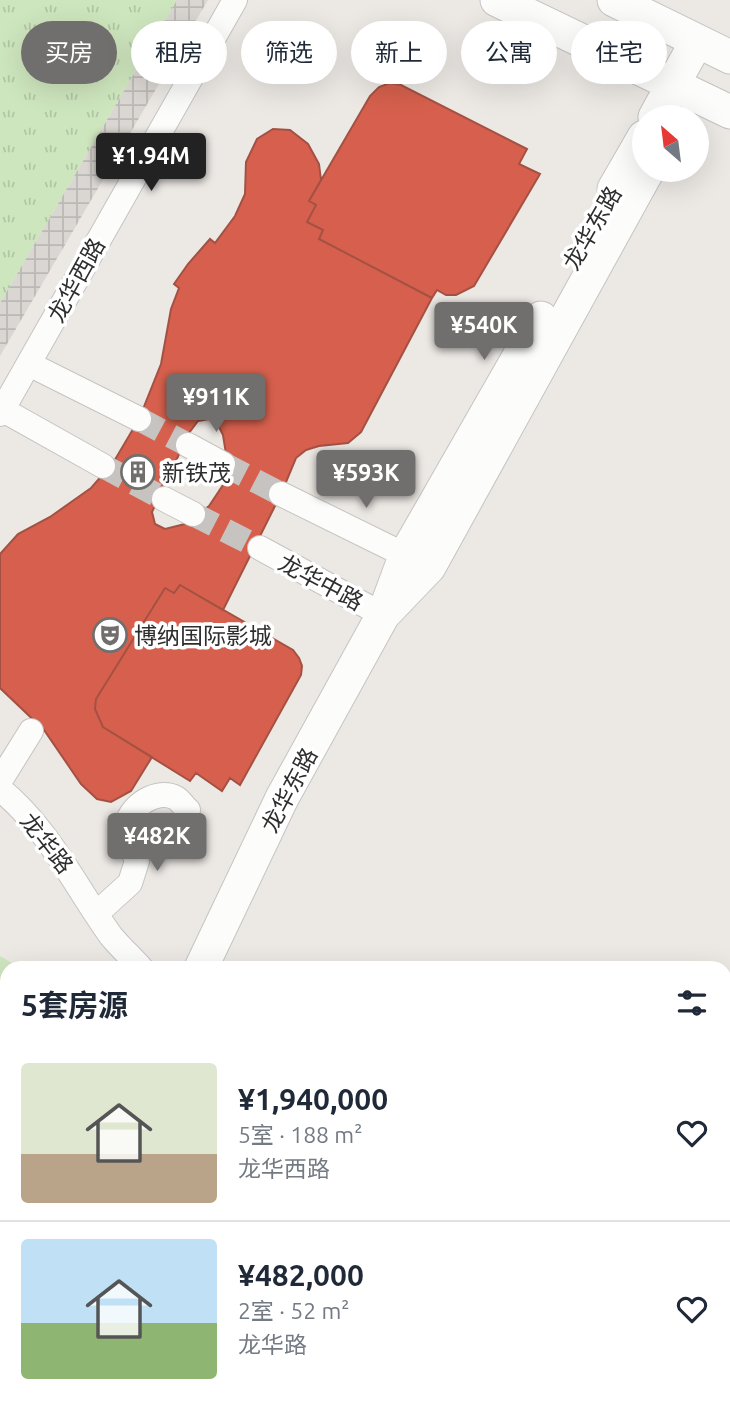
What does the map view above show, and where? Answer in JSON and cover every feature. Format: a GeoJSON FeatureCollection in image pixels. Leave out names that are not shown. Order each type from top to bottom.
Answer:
{"type":"FeatureCollection","features":[{"type":"Feature","properties":{"kind":"street","name":"龙华西路"},"geometry":{"type":"LineString","coordinates":[[1,412],[235,0]]}},
{"type":"Feature","properties":{"kind":"street"},"geometry":{"type":"LineString","coordinates":[[497,0],[681,99],[730,112]]}},
{"type":"Feature","properties":{"kind":"street"},"geometry":{"type":"LineString","coordinates":[[614,0],[714,49],[681,99]]}},
{"type":"Feature","properties":{"kind":"street","name":"龙华东路"},"geometry":{"type":"LineString","coordinates":[[417,561],[632,158]]}},
{"type":"Feature","properties":{"kind":"street","name":"龙华东路"},"geometry":{"type":"LineString","coordinates":[[204,961],[282,798],[383,615],[641,182]]}},
{"type":"Feature","properties":{"kind":"street"},"geometry":{"type":"LineString","coordinates":[[29,365],[139,419]]}},
{"type":"Feature","properties":{"kind":"street"},"geometry":{"type":"LineString","coordinates":[[1,412],[103,466]]}},
{"type":"Feature","properties":{"kind":"street"},"geometry":{"type":"LineString","coordinates":[[188,445],[223,464]]}},
{"type":"Feature","properties":{"kind":"street"},"geometry":{"type":"LineString","coordinates":[[281,494],[417,561]]}},
{"type":"Feature","properties":{"kind":"street"},"geometry":{"type":"LineString","coordinates":[[164,499],[193,514]]}},
{"type":"Feature","properties":{"kind":"street","name":"龙华中路"},"geometry":{"type":"LineString","coordinates":[[260,548],[383,615]]}},
{"type":"Feature","properties":{"kind":"street"},"geometry":{"type":"LineString","coordinates":[[0,781],[31,731]]}},
{"type":"Feature","properties":{"kind":"street","name":"龙华路"},"geometry":{"type":"LineString","coordinates":[[0,789],[14,800],[57,850],[112,937],[134,961]]}},
{"type":"Feature","properties":{"kind":"street"},"geometry":{"type":"LineString","coordinates":[[97,913],[130,883],[138,861],[129,843],[127,823],[139,805],[159,795],[176,798],[188,810]]}},
{"type":"Feature","properties":{"kind":"green space"},"geometry":{"type":"Polygon","coordinates":[[[0,0],[177,0],[165,21],[131,21],[131,79],[0,303],[0,0]]]}},
{"type":"Feature","properties":{"kind":"shaded area"},"geometry":{"type":"Polygon","coordinates":[[[177,0],[208,0],[196,21],[165,21],[177,0]]]}},
{"type":"Feature","properties":{"kind":"shaded area"},"geometry":{"type":"Polygon","coordinates":[[[131,79],[131,84],[159,84],[0,356],[0,303],[131,79]]]}},
{"type":"Feature","properties":{"kind":"building: 商业"},"geometry":{"type":"Polygon","coordinates":[[[387,84],[401,85],[527,149],[519,164],[540,174],[474,286],[456,295],[446,295],[437,290],[432,298],[319,239],[323,230],[307,222],[316,205],[309,201],[370,96],[379,87],[387,84]]]}},
{"type":"Feature","properties":{"kind":"building: 商业","name":"新铁茂"},"geometry":{"type":"Polygon","coordinates":[[[273,129],[290,130],[308,144],[319,164],[321,180],[309,201],[316,205],[307,222],[323,230],[319,239],[432,298],[361,432],[348,443],[319,446],[306,450],[296,458],[223,610],[180,585],[174,593],[165,588],[96,699],[95,709],[103,727],[152,757],[131,791],[111,802],[97,799],[81,784],[44,730],[0,688],[0,554],[18,534],[50,517],[91,488],[113,463],[139,419],[161,364],[171,309],[179,288],[174,284],[210,239],[215,243],[235,216],[245,194],[246,162],[257,139],[273,129]],[[209,419],[198,421],[189,433],[152,512],[155,524],[165,529],[185,524],[209,506],[225,482],[227,460],[223,435],[218,425],[209,419]]]}},
{"type":"Feature","properties":{"kind":"building: 商业"},"geometry":{"type":"Polygon","coordinates":[[[180,585],[293,650],[302,666],[301,675],[240,785],[230,778],[222,791],[196,773],[190,781],[103,727],[95,709],[96,699],[165,588],[174,593],[180,585]]]}},
{"type":"Feature","properties":{"kind":"tunnel"},"geometry":{"type":"LineString","coordinates":[[139,419],[188,445]]}},
{"type":"Feature","properties":{"kind":"tunnel"},"geometry":{"type":"LineString","coordinates":[[223,464],[281,494]]}},
{"type":"Feature","properties":{"kind":"tunnel"},"geometry":{"type":"LineString","coordinates":[[103,466],[164,499]]}},
{"type":"Feature","properties":{"kind":"tunnel"},"geometry":{"type":"LineString","coordinates":[[193,514],[260,548]]}},
{"type":"Feature","properties":{"kind":"place","name":"新铁茂"},"geometry":{"type":"Point","coordinates":[138,472]}},
{"type":"Feature","properties":{"kind":"place","name":"博纳国际影城"},"geometry":{"type":"Point","coordinates":[110,635]}}]}
